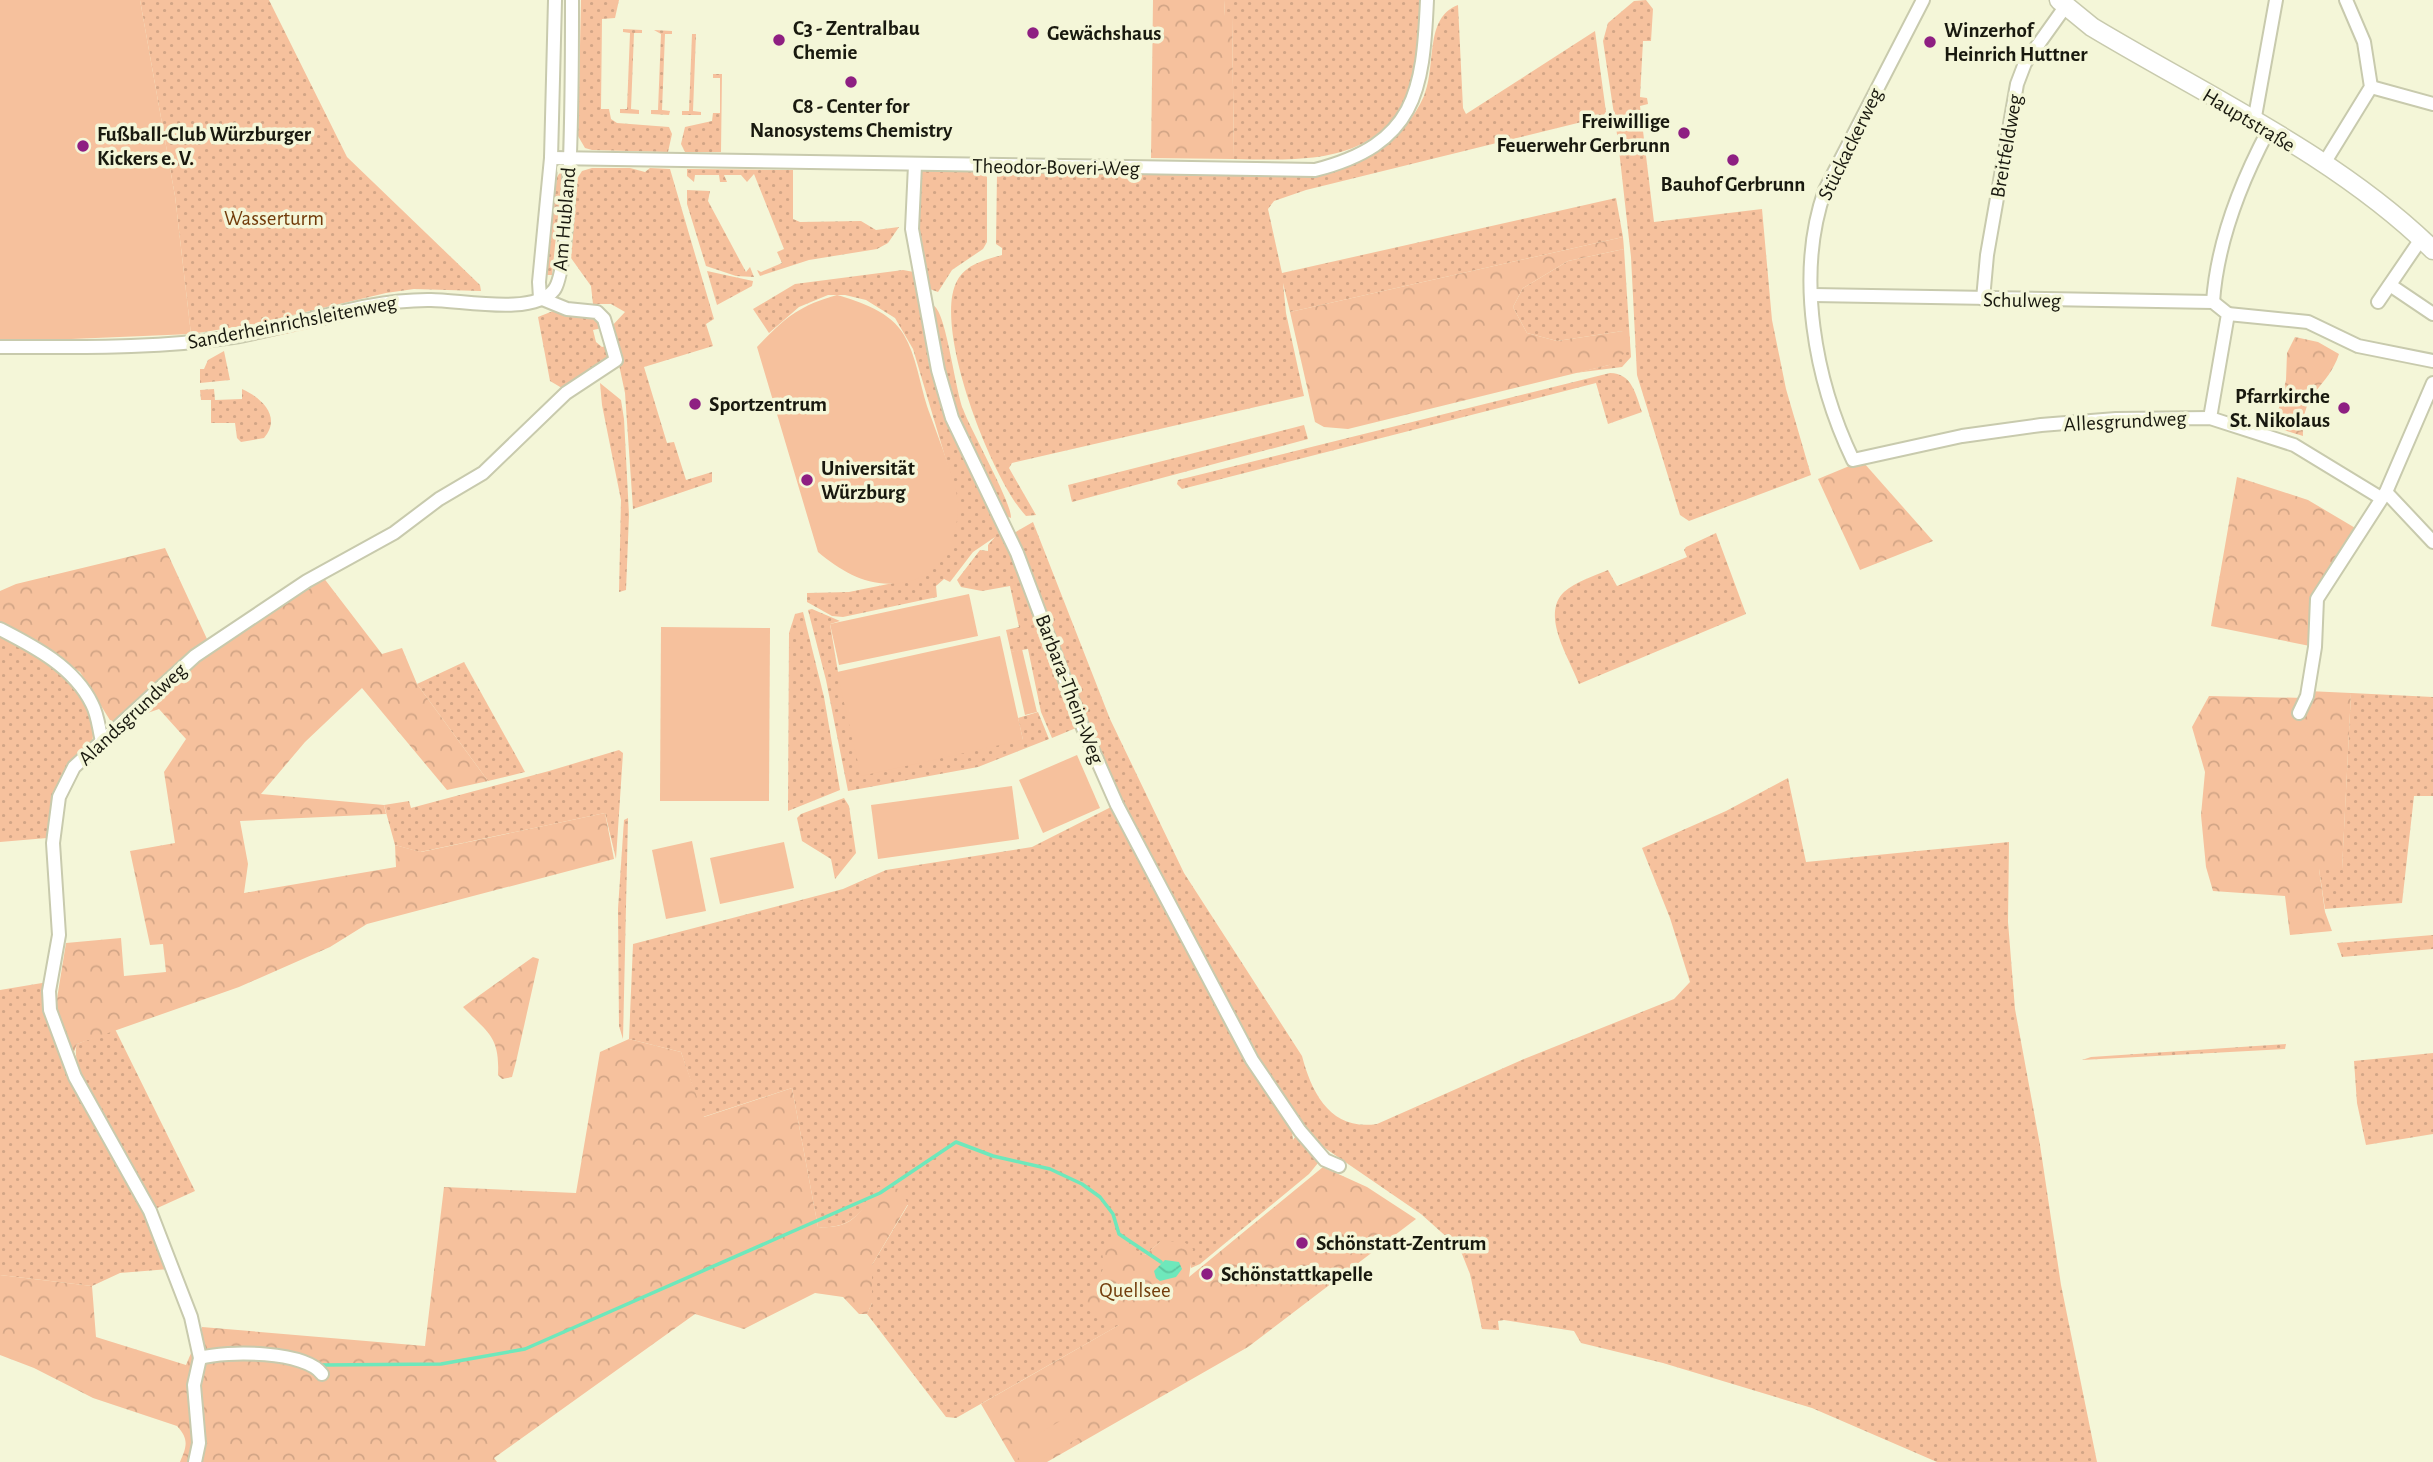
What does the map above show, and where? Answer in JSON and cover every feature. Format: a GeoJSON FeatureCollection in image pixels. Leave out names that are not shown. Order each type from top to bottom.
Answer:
{"type":"FeatureCollection","features":[{"type":"Feature","properties":{"kind":"street","name":"Am Hubland"},"geometry":{"type":"LineString","coordinates":[[555,0],[551,159],[539,282],[540,298],[553,292],[558,282],[569,159],[572,0]]}},
{"type":"Feature","properties":{"kind":"street","name":"Theodor-Boveri-Weg"},"geometry":{"type":"LineString","coordinates":[[551,159],[1315,170],[1332,166],[1371,148],[1393,130],[1413,100],[1424,58],[1427,0]]}},
{"type":"Feature","properties":{"kind":"street","name":"Stückackerweg"},"geometry":{"type":"LineString","coordinates":[[1853,460],[1827,389],[1817,344],[1813,295],[1816,221],[1825,190],[1923,0]]}},
{"type":"Feature","properties":{"kind":"street"},"geometry":{"type":"LineString","coordinates":[[2276,0],[2261,126],[2229,225],[2214,284],[2213,302],[2228,314],[2308,322],[2358,346],[2433,361]]}},
{"type":"Feature","properties":{"kind":"street"},"geometry":{"type":"LineString","coordinates":[[2323,166],[2371,87],[2364,42],[2346,0]]}},
{"type":"Feature","properties":{"kind":"street","name":"Hauptstraße"},"geometry":{"type":"LineString","coordinates":[[2062,4],[2103,33],[2261,126],[2323,166],[2386,208],[2427,244]]}},
{"type":"Feature","properties":{"kind":"street","name":"Breitfeldweg"},"geometry":{"type":"LineString","coordinates":[[1983,299],[1987,255],[2017,84],[2025,63],[2062,4]]}},
{"type":"Feature","properties":{"kind":"street"},"geometry":{"type":"LineString","coordinates":[[2371,87],[2433,104]]}},
{"type":"Feature","properties":{"kind":"street","name":"Barbara-Thein-Weg"},"geometry":{"type":"LineString","coordinates":[[915,166],[912,229],[926,318],[941,382],[952,418],[1017,553],[1083,728],[1117,804],[1252,1060],[1300,1131],[1325,1160],[1339,1166]]}},
{"type":"Feature","properties":{"kind":"street"},"geometry":{"type":"LineString","coordinates":[[2378,302],[2427,244]]}},
{"type":"Feature","properties":{"kind":"street"},"geometry":{"type":"LineString","coordinates":[[2390,285],[2433,314]]}},
{"type":"Feature","properties":{"kind":"street","name":"Schulweg"},"geometry":{"type":"LineString","coordinates":[[1813,295],[2213,302]]}},
{"type":"Feature","properties":{"kind":"street","name":"Alandsgrundweg"},"geometry":{"type":"LineString","coordinates":[[195,1462],[199,1443],[194,1385],[200,1358],[191,1317],[150,1212],[75,1077],[50,1010],[49,990],[59,935],[53,860],[55,817],[66,779],[102,741],[195,656],[307,581],[394,533],[439,499],[483,473],[533,429],[566,393],[616,360],[604,319],[597,312],[567,309],[540,298]]}},
{"type":"Feature","properties":{"kind":"street","name":"Sanderheinrichsleitenweg"},"geometry":{"type":"LineString","coordinates":[[0,347],[184,343],[234,337],[401,301],[520,305],[540,298]]}},
{"type":"Feature","properties":{"kind":"street"},"geometry":{"type":"LineString","coordinates":[[2210,418],[2228,314]]}},
{"type":"Feature","properties":{"kind":"street"},"geometry":{"type":"LineString","coordinates":[[2299,713],[2307,696],[2315,647],[2317,599],[2383,495],[2433,383]]}},
{"type":"Feature","properties":{"kind":"street","name":"Allesgrundweg"},"geometry":{"type":"LineString","coordinates":[[1853,460],[1962,436],[2041,425],[2116,419],[2210,418],[2294,445],[2383,495],[2433,542]]}},
{"type":"Feature","properties":{"kind":"street"},"geometry":{"type":"LineString","coordinates":[[0,629],[35,648],[75,678],[93,705],[102,741]]}},
{"type":"Feature","properties":{"kind":"street"},"geometry":{"type":"LineString","coordinates":[[200,1358],[217,1353],[238,1353],[305,1361],[317,1366],[322,1374]]}},
{"type":"Feature","properties":{"kind":"green space","name":"Fußball-Club Würzburger Kickers e. V."},"geometry":{"type":"Polygon","coordinates":[[[0,0],[140,0],[175,196],[191,334],[0,342],[0,0]]]}},
{"type":"Feature","properties":{"kind":"green space","name":"Wasserturm"},"geometry":{"type":"Polygon","coordinates":[[[140,0],[269,0],[347,157],[480,285],[481,291],[414,289],[386,293],[255,324],[191,334],[175,196],[140,0]]]}},
{"type":"Feature","properties":{"kind":"green space"},"geometry":{"type":"Polygon","coordinates":[[[581,0],[619,0],[615,18],[602,19],[601,109],[609,109],[611,119],[617,123],[669,127],[672,134],[668,152],[592,150],[585,148],[578,136],[581,0]]]}},
{"type":"Feature","properties":{"kind":"green space"},"geometry":{"type":"Polygon","coordinates":[[[1153,0],[1225,0],[1224,16],[1232,16],[1234,159],[1151,158],[1153,0]]]}},
{"type":"Feature","properties":{"kind":"green space"},"geometry":{"type":"Polygon","coordinates":[[[1225,0],[1420,0],[1420,56],[1407,97],[1391,121],[1371,139],[1348,150],[1294,159],[1234,159],[1232,17],[1224,16],[1225,0]]]}},
{"type":"Feature","properties":{"kind":"green space"},"geometry":{"type":"Polygon","coordinates":[[[1646,0],[1653,9],[1651,41],[1643,41],[1640,97],[1647,98],[1648,104],[1640,106],[1654,222],[1762,209],[1772,320],[1786,389],[1811,475],[1689,521],[1680,515],[1637,375],[1631,257],[1603,41],[1608,23],[1634,1],[1646,0]]]}},
{"type":"Feature","properties":{"kind":"green space"},"geometry":{"type":"Polygon","coordinates":[[[1458,5],[1463,108],[1466,114],[1595,31],[1606,112],[1602,117],[1306,190],[1274,201],[1268,209],[1282,273],[1616,198],[1623,237],[1290,312],[1283,283],[1286,313],[1304,396],[1012,463],[1009,468],[1036,515],[1026,516],[997,471],[983,438],[969,402],[952,332],[951,303],[957,281],[965,270],[1002,255],[1002,248],[996,244],[997,173],[1001,170],[1320,174],[1337,169],[1381,147],[1406,125],[1416,112],[1428,83],[1433,43],[1440,20],[1447,11],[1458,5]]]}},
{"type":"Feature","properties":{"kind":"green space"},"geometry":{"type":"Polygon","coordinates":[[[623,29],[642,30],[642,33],[634,33],[631,109],[639,110],[639,114],[620,113],[620,109],[627,109],[630,33],[623,32],[623,29]]]}},
{"type":"Feature","properties":{"kind":"green space"},"geometry":{"type":"Polygon","coordinates":[[[654,30],[672,31],[672,34],[665,34],[662,110],[670,111],[669,115],[651,114],[651,110],[658,110],[661,34],[654,30]]]}},
{"type":"Feature","properties":{"kind":"green space"},"geometry":{"type":"Polygon","coordinates":[[[692,34],[696,34],[693,111],[701,112],[701,115],[682,115],[682,111],[689,111],[692,34]]]}},
{"type":"Feature","properties":{"kind":"green space"},"geometry":{"type":"Polygon","coordinates":[[[713,74],[722,74],[721,152],[685,152],[681,144],[685,127],[712,121],[713,113],[720,113],[720,78],[713,78],[713,74]]]}},
{"type":"Feature","properties":{"kind":"green space"},"geometry":{"type":"Polygon","coordinates":[[[563,168],[552,275],[546,275],[557,177],[563,168]]]}},
{"type":"Feature","properties":{"kind":"green space"},"geometry":{"type":"Polygon","coordinates":[[[592,168],[630,168],[645,172],[650,168],[670,169],[714,319],[706,324],[713,346],[644,367],[667,443],[674,442],[686,480],[712,472],[712,482],[633,509],[625,393],[611,327],[625,312],[611,304],[593,304],[591,286],[571,258],[577,179],[582,171],[592,168]]]}},
{"type":"Feature","properties":{"kind":"green space"},"geometry":{"type":"Polygon","coordinates":[[[687,169],[793,170],[793,219],[800,222],[861,221],[876,230],[899,227],[888,243],[877,249],[809,260],[760,276],[757,270],[761,272],[782,263],[777,252],[784,249],[754,174],[747,182],[741,175],[724,175],[727,182],[720,182],[719,175],[695,175],[694,182],[687,176],[687,169]]]}},
{"type":"Feature","properties":{"kind":"green space"},"geometry":{"type":"Polygon","coordinates":[[[980,170],[987,177],[987,242],[983,249],[952,270],[938,292],[927,288],[918,230],[920,172],[980,170]]]}},
{"type":"Feature","properties":{"kind":"green space"},"geometry":{"type":"Polygon","coordinates":[[[687,190],[710,191],[708,201],[746,272],[750,267],[754,277],[736,276],[706,266],[687,204],[687,190]]]}},
{"type":"Feature","properties":{"kind":"green space"},"geometry":{"type":"Polygon","coordinates":[[[1623,237],[1624,249],[1568,261],[1523,288],[1513,307],[1527,333],[1557,341],[1623,331],[1630,337],[1629,350],[1609,365],[1348,429],[1324,427],[1315,422],[1290,312],[1623,237]]]}},
{"type":"Feature","properties":{"kind":"green space"},"geometry":{"type":"Polygon","coordinates":[[[1624,249],[1631,357],[1622,367],[1575,373],[1609,365],[1623,331],[1557,341],[1527,333],[1513,307],[1523,288],[1568,261],[1624,249]]]}},
{"type":"Feature","properties":{"kind":"green space"},"geometry":{"type":"Polygon","coordinates":[[[903,270],[914,272],[916,276],[929,364],[950,423],[1009,548],[1076,728],[1052,738],[1041,712],[1028,649],[1011,652],[1006,630],[1019,627],[1010,586],[982,591],[961,587],[957,580],[980,550],[988,551],[988,545],[995,537],[973,552],[950,582],[944,579],[936,586],[937,597],[843,617],[832,616],[807,602],[807,593],[849,592],[893,583],[957,502],[955,490],[913,349],[895,318],[866,300],[845,295],[828,295],[799,307],[769,333],[753,309],[795,284],[903,270]]]}},
{"type":"Feature","properties":{"kind":"green space"},"geometry":{"type":"Polygon","coordinates":[[[707,271],[753,281],[752,286],[717,305],[707,271]]]}},
{"type":"Feature","properties":{"kind":"green space"},"geometry":{"type":"Polygon","coordinates":[[[837,295],[883,314],[904,335],[915,360],[956,493],[958,515],[947,552],[932,570],[910,581],[884,584],[861,579],[839,568],[818,552],[757,347],[793,314],[837,295]]]}},
{"type":"Feature","properties":{"kind":"green space"},"geometry":{"type":"Polygon","coordinates":[[[934,306],[946,336],[963,409],[1005,498],[1011,518],[1006,516],[954,406],[942,370],[931,310],[934,306]]]}},
{"type":"Feature","properties":{"kind":"green space"},"geometry":{"type":"Polygon","coordinates":[[[394,308],[397,310],[243,343],[250,339],[394,308]]]}},
{"type":"Feature","properties":{"kind":"green space"},"geometry":{"type":"Polygon","coordinates":[[[553,311],[597,317],[602,328],[593,330],[596,342],[602,347],[609,345],[612,358],[567,391],[550,381],[538,317],[553,311]]]}},
{"type":"Feature","properties":{"kind":"green space"},"geometry":{"type":"Polygon","coordinates":[[[2295,337],[2318,342],[2339,354],[2328,376],[2310,399],[2303,421],[2303,436],[2274,427],[2286,380],[2287,353],[2295,337]]]}},
{"type":"Feature","properties":{"kind":"green space"},"geometry":{"type":"Polygon","coordinates":[[[224,351],[230,380],[200,383],[200,369],[204,369],[208,360],[224,351]]]}},
{"type":"Feature","properties":{"kind":"green space"},"geometry":{"type":"Polygon","coordinates":[[[1610,373],[1628,381],[1642,412],[1608,424],[1596,383],[1182,489],[1177,484],[1178,480],[1610,373]]]}},
{"type":"Feature","properties":{"kind":"green space"},"geometry":{"type":"Polygon","coordinates":[[[600,383],[621,400],[624,419],[629,515],[626,590],[619,592],[621,500],[600,383]]]}},
{"type":"Feature","properties":{"kind":"green space"},"geometry":{"type":"Polygon","coordinates":[[[214,389],[215,400],[242,399],[242,389],[256,397],[270,416],[271,423],[264,438],[241,442],[237,438],[235,423],[211,423],[211,400],[201,400],[200,390],[214,389]]]}},
{"type":"Feature","properties":{"kind":"green space"},"geometry":{"type":"Polygon","coordinates":[[[1304,425],[1308,439],[1072,502],[1068,485],[1304,425]]]}},
{"type":"Feature","properties":{"kind":"green space"},"geometry":{"type":"Polygon","coordinates":[[[1859,462],[1864,463],[1933,541],[1860,570],[1818,479],[1859,462]]]}},
{"type":"Feature","properties":{"kind":"green space"},"geometry":{"type":"Polygon","coordinates":[[[2237,477],[2308,500],[2362,532],[2317,599],[2315,647],[2211,626],[2237,477]]]}},
{"type":"Feature","properties":{"kind":"green space"},"geometry":{"type":"Polygon","coordinates":[[[1033,522],[1110,719],[1184,873],[1302,1056],[1318,1096],[1336,1116],[1347,1122],[1377,1124],[1524,1059],[1674,999],[1690,982],[1670,918],[1642,848],[1726,811],[1788,778],[1806,862],[2009,842],[2008,922],[2015,1009],[2040,1145],[2061,1285],[2097,1462],[1937,1462],[1812,1408],[1663,1363],[1581,1343],[1574,1331],[1504,1320],[1498,1321],[1499,1330],[1482,1329],[1470,1274],[1460,1249],[1421,1214],[1316,1142],[1263,1065],[1120,800],[1014,533],[1033,522]]]}},
{"type":"Feature","properties":{"kind":"green space"},"geometry":{"type":"Polygon","coordinates":[[[1716,533],[1746,614],[1579,684],[1556,625],[1557,602],[1564,592],[1579,582],[1608,570],[1617,586],[1687,557],[1684,550],[1686,547],[1716,533]]]}},
{"type":"Feature","properties":{"kind":"green space"},"geometry":{"type":"Polygon","coordinates":[[[165,548],[213,652],[323,577],[382,654],[402,648],[417,684],[488,781],[447,790],[362,688],[305,742],[261,794],[384,805],[386,814],[240,821],[248,864],[244,893],[396,867],[395,845],[421,852],[605,813],[614,859],[367,924],[330,947],[239,987],[77,1044],[74,1052],[88,1088],[85,1090],[55,1011],[66,943],[121,938],[124,976],[166,972],[163,944],[150,945],[130,851],[175,843],[164,772],[186,739],[159,709],[113,725],[80,672],[0,623],[0,591],[16,584],[165,548]]]}},
{"type":"Feature","properties":{"kind":"green space"},"geometry":{"type":"Polygon","coordinates":[[[969,594],[978,636],[839,665],[830,624],[969,594]]]}},
{"type":"Feature","properties":{"kind":"green space"},"geometry":{"type":"Polygon","coordinates":[[[812,609],[840,621],[830,624],[838,672],[1023,740],[1018,718],[1038,712],[1049,739],[978,767],[848,791],[826,680],[808,610],[812,609]]]}},
{"type":"Feature","properties":{"kind":"green space"},"geometry":{"type":"Polygon","coordinates":[[[803,612],[824,697],[840,790],[788,811],[789,633],[795,614],[803,612]]]}},
{"type":"Feature","properties":{"kind":"green space"},"geometry":{"type":"Polygon","coordinates":[[[661,627],[770,628],[769,801],[660,801],[661,627]]]}},
{"type":"Feature","properties":{"kind":"green space"},"geometry":{"type":"Polygon","coordinates":[[[0,633],[73,680],[90,706],[94,728],[92,743],[56,792],[47,838],[0,842],[0,633]]]}},
{"type":"Feature","properties":{"kind":"green space"},"geometry":{"type":"Polygon","coordinates":[[[1000,636],[1023,740],[861,776],[837,672],[1000,636]]]}},
{"type":"Feature","properties":{"kind":"green space"},"geometry":{"type":"Polygon","coordinates":[[[1022,649],[1037,712],[1025,715],[1011,652],[1022,649]]]}},
{"type":"Feature","properties":{"kind":"green space"},"geometry":{"type":"Polygon","coordinates":[[[464,662],[525,772],[488,781],[417,684],[464,662]]]}},
{"type":"Feature","properties":{"kind":"green space"},"geometry":{"type":"Polygon","coordinates":[[[2308,691],[2351,693],[2342,870],[2319,869],[2325,912],[2332,931],[2290,935],[2285,896],[2213,891],[2206,867],[2201,815],[2205,772],[2192,727],[2209,696],[2306,698],[2308,691]]]}},
{"type":"Feature","properties":{"kind":"green space"},"geometry":{"type":"Polygon","coordinates":[[[2351,693],[2433,697],[2433,796],[2414,796],[2402,903],[2325,909],[2319,869],[2342,869],[2351,693]]]}},
{"type":"Feature","properties":{"kind":"green space"},"geometry":{"type":"Polygon","coordinates":[[[619,750],[623,753],[616,859],[605,813],[420,852],[395,845],[384,805],[409,801],[411,808],[619,750]]]}},
{"type":"Feature","properties":{"kind":"green space"},"geometry":{"type":"Polygon","coordinates":[[[1077,755],[1100,808],[1043,833],[1019,780],[1077,755]]]}},
{"type":"Feature","properties":{"kind":"green space"},"geometry":{"type":"Polygon","coordinates":[[[1012,786],[1019,839],[878,859],[871,805],[1012,786]]]}},
{"type":"Feature","properties":{"kind":"green space"},"geometry":{"type":"Polygon","coordinates":[[[844,798],[849,806],[856,853],[835,879],[831,859],[802,841],[797,818],[801,814],[844,798]]]}},
{"type":"Feature","properties":{"kind":"green space"},"geometry":{"type":"Polygon","coordinates":[[[1113,806],[1249,1066],[1292,1131],[1293,1140],[1297,1134],[1318,1163],[1309,1174],[1200,1264],[1191,1268],[1190,1259],[1160,1242],[1145,1255],[1136,1251],[1105,1262],[1099,1285],[1091,1291],[1121,1324],[956,1418],[946,1417],[867,1314],[872,1303],[872,1265],[908,1205],[864,1208],[844,1224],[818,1227],[792,1088],[703,1117],[681,1052],[629,1039],[633,944],[843,889],[886,870],[1032,847],[1113,806]]]}},
{"type":"Feature","properties":{"kind":"green space"},"geometry":{"type":"Polygon","coordinates":[[[628,818],[623,1039],[619,1026],[618,909],[624,820],[628,818]]]}},
{"type":"Feature","properties":{"kind":"green space"},"geometry":{"type":"Polygon","coordinates":[[[692,841],[706,911],[666,919],[652,850],[692,841]]]}},
{"type":"Feature","properties":{"kind":"green space"},"geometry":{"type":"Polygon","coordinates":[[[784,842],[794,888],[720,904],[710,858],[784,842]]]}},
{"type":"Feature","properties":{"kind":"green space"},"geometry":{"type":"Polygon","coordinates":[[[2433,935],[2433,949],[2342,957],[2337,943],[2433,935]]]}},
{"type":"Feature","properties":{"kind":"green space"},"geometry":{"type":"Polygon","coordinates":[[[533,957],[539,959],[516,1062],[512,1077],[502,1079],[498,1075],[497,1052],[491,1036],[463,1007],[533,957]]]}},
{"type":"Feature","properties":{"kind":"green space"},"geometry":{"type":"Polygon","coordinates":[[[48,982],[48,1016],[146,1206],[169,1269],[120,1273],[92,1286],[0,1275],[0,990],[48,982]]]}},
{"type":"Feature","properties":{"kind":"green space"},"geometry":{"type":"Polygon","coordinates":[[[115,1029],[195,1191],[153,1210],[104,1126],[76,1058],[77,1044],[115,1029]]]}},
{"type":"Feature","properties":{"kind":"green space"},"geometry":{"type":"Polygon","coordinates":[[[629,1039],[681,1052],[704,1117],[792,1088],[818,1227],[839,1225],[854,1218],[878,1187],[900,1189],[908,1204],[872,1265],[872,1303],[867,1314],[859,1314],[843,1297],[815,1293],[744,1329],[695,1314],[494,1458],[497,1462],[180,1462],[186,1443],[177,1426],[93,1398],[34,1368],[0,1355],[0,1275],[92,1286],[96,1337],[186,1365],[202,1327],[425,1346],[444,1187],[576,1193],[600,1052],[629,1039]]]}},
{"type":"Feature","properties":{"kind":"green space"},"geometry":{"type":"Polygon","coordinates":[[[2286,1044],[2285,1049],[2082,1060],[2091,1057],[2286,1044]]]}},
{"type":"Feature","properties":{"kind":"green space"},"geometry":{"type":"Polygon","coordinates":[[[2433,1053],[2433,1134],[2366,1145],[2357,1103],[2354,1061],[2433,1053]]]}},
{"type":"Feature","properties":{"kind":"green space","name":"Quellsee"},"geometry":{"type":"Polygon","coordinates":[[[1323,1167],[1367,1187],[1416,1219],[1248,1347],[1047,1462],[1015,1462],[981,1404],[1119,1325],[1105,1323],[1083,1298],[1100,1277],[1103,1265],[1101,1250],[1113,1238],[1145,1255],[1160,1242],[1183,1241],[1193,1249],[1189,1277],[1323,1167]]]}},
{"type":"Feature","properties":{"kind":"green space"},"geometry":{"type":"Polygon","coordinates":[[[1072,1414],[1085,1434],[1038,1462],[1021,1462],[1013,1449],[1072,1414]]]}},
{"type":"Feature","properties":{"kind":"water"},"geometry":{"type":"Polygon","coordinates":[[[1165,1260],[1179,1262],[1182,1269],[1176,1277],[1160,1281],[1154,1271],[1165,1260]]]}},
{"type":"Feature","properties":{"kind":"waterway"},"geometry":{"type":"LineString","coordinates":[[323,1365],[441,1364],[525,1349],[880,1193],[956,1142],[993,1156],[1050,1169],[1082,1184],[1100,1197],[1113,1214],[1119,1234],[1161,1262]]}},
{"type":"Feature","properties":{"kind":"place","name":"Gewächshaus"},"geometry":{"type":"Point","coordinates":[1033,33]}},
{"type":"Feature","properties":{"kind":"place","name":"C3 - Zentralbau Chemie"},"geometry":{"type":"Point","coordinates":[779,40]}},
{"type":"Feature","properties":{"kind":"place","name":"Winzerhof Heinrich Huttner"},"geometry":{"type":"Point","coordinates":[1930,42]}},
{"type":"Feature","properties":{"kind":"place","name":"C8 - Center for Nanosystems Chemistry"},"geometry":{"type":"Point","coordinates":[851,82]}},
{"type":"Feature","properties":{"kind":"place","name":"Freiwillige Feuerwehr Gerbrunn"},"geometry":{"type":"Point","coordinates":[1684,133]}},
{"type":"Feature","properties":{"kind":"place","name":"Fußball-Club Würzburger Kickers e. V."},"geometry":{"type":"Point","coordinates":[83,146]}},
{"type":"Feature","properties":{"kind":"place","name":"Bauhof Gerbrunn"},"geometry":{"type":"Point","coordinates":[1733,160]}},
{"type":"Feature","properties":{"kind":"place","name":"Sportzentrum"},"geometry":{"type":"Point","coordinates":[695,404]}},
{"type":"Feature","properties":{"kind":"place","name":"Pfarrkirche St. Nikolaus"},"geometry":{"type":"Point","coordinates":[2344,408]}},
{"type":"Feature","properties":{"kind":"place","name":"Universität Würzburg"},"geometry":{"type":"Point","coordinates":[807,480]}},
{"type":"Feature","properties":{"kind":"place","name":"Schönstatt-Zentrum"},"geometry":{"type":"Point","coordinates":[1302,1243]}},
{"type":"Feature","properties":{"kind":"place","name":"Schönstattkapelle"},"geometry":{"type":"Point","coordinates":[1207,1274]}}]}
